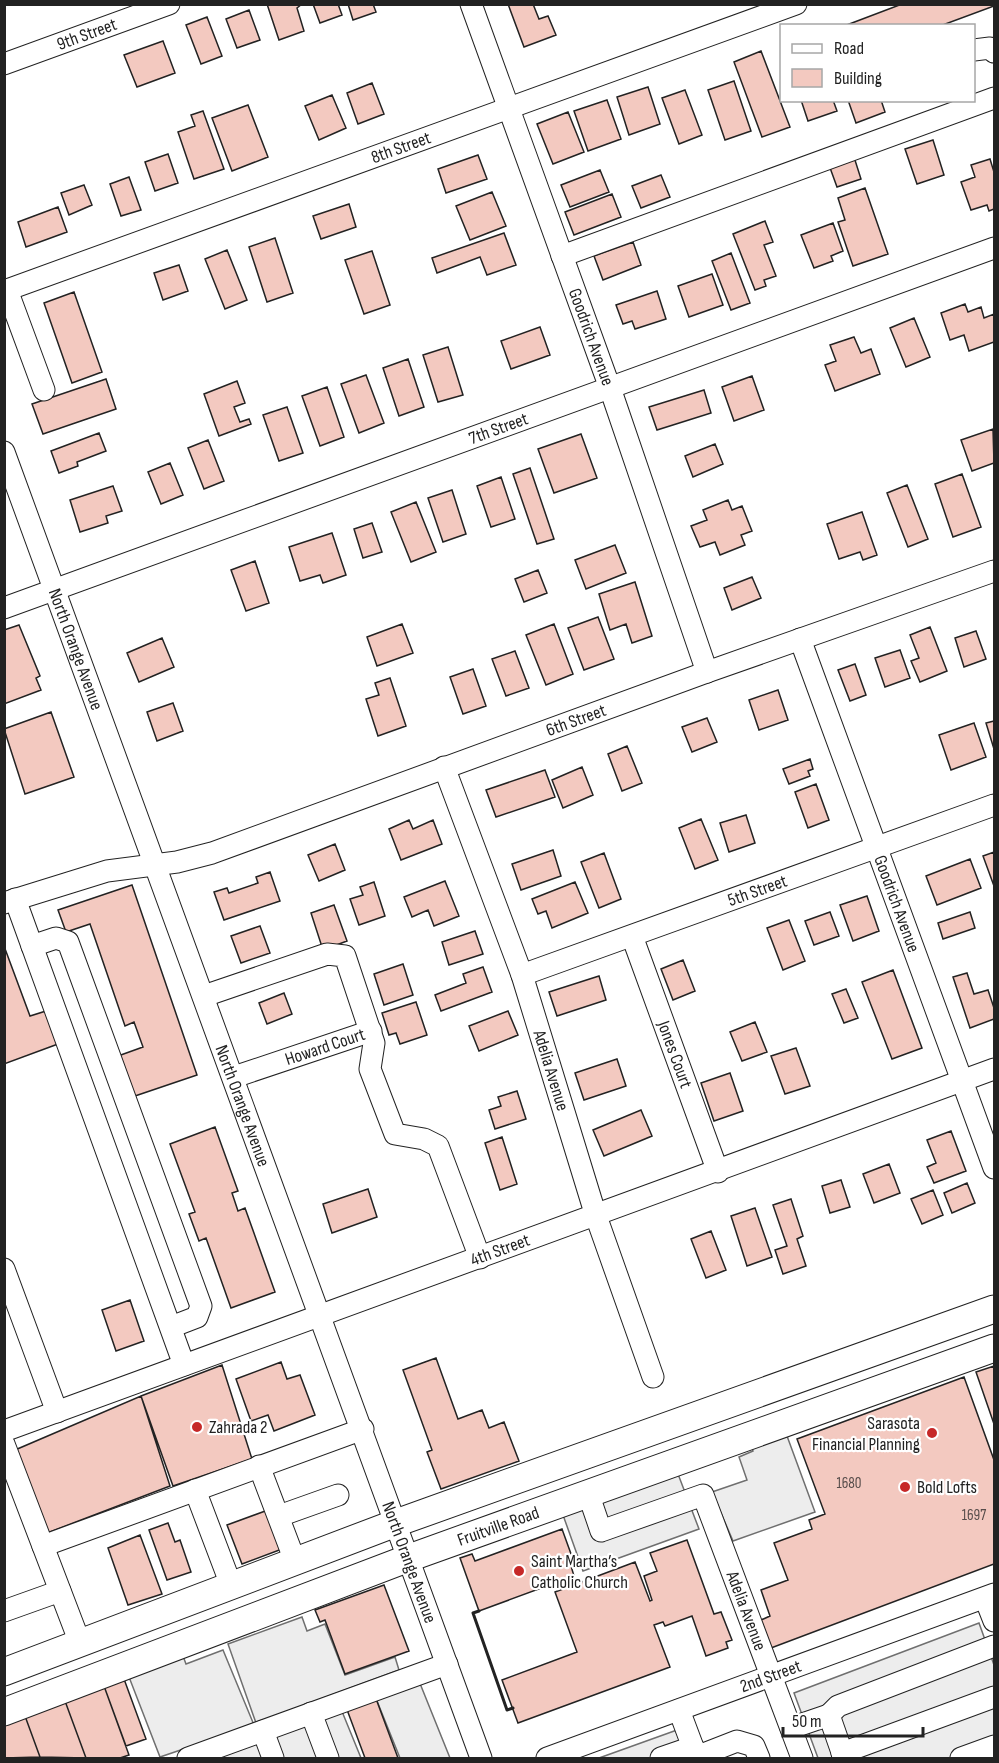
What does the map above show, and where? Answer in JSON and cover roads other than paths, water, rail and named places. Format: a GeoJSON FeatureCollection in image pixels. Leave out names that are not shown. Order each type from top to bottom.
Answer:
{"type":"FeatureCollection","features":[{"type":"Feature","properties":{"kind":"main road","name":"Fruitville Road"},"geometry":{"type":"LineString","coordinates":[[4,1672],[396,1523],[994,1309]]}},
{"type":"Feature","properties":{"kind":"main road","name":"Fruitville Road"},"geometry":{"type":"LineString","coordinates":[[4,1712],[409,1558],[994,1348]]}},
{"type":"Feature","properties":{"kind":"street","name":"9th Street"},"geometry":{"type":"LineString","coordinates":[[4,64],[169,4]]}},
{"type":"Feature","properties":{"kind":"street","name":"Goodrich Avenue"},"geometry":{"type":"LineString","coordinates":[[471,4],[610,388],[707,672]]}},
{"type":"Feature","properties":{"kind":"street","name":"8th Street"},"geometry":{"type":"LineString","coordinates":[[6,290],[796,4]]}},
{"type":"Feature","properties":{"kind":"street"},"geometry":{"type":"LineString","coordinates":[[975,50],[990,48],[994,52]]}},
{"type":"Feature","properties":{"kind":"street"},"geometry":{"type":"LineString","coordinates":[[562,256],[994,98]]}},
{"type":"Feature","properties":{"kind":"street","name":"7th Street"},"geometry":{"type":"LineString","coordinates":[[4,608],[994,248]]}},
{"type":"Feature","properties":{"kind":"street"},"geometry":{"type":"LineString","coordinates":[[6,290],[44,390]]}},
{"type":"Feature","properties":{"kind":"street","name":"North Orange Avenue"},"geometry":{"type":"LineString","coordinates":[[4,452],[322,1316],[481,1758]]}},
{"type":"Feature","properties":{"kind":"street","name":"6th Street"},"geometry":{"type":"LineString","coordinates":[[10,901],[107,871],[155,865],[212,853],[707,672],[994,571]]}},
{"type":"Feature","properties":{"kind":"street","name":"Goodrich Avenue"},"geometry":{"type":"LineString","coordinates":[[800,639],[994,1168]]}},
{"type":"Feature","properties":{"kind":"street","name":"Adelia Avenue"},"geometry":{"type":"LineString","coordinates":[[444,767],[522,975],[596,1216],[653,1377]]}},
{"type":"Feature","properties":{"kind":"street","name":"5th Street"},"geometry":{"type":"LineString","coordinates":[[522,975],[994,805]]}},
{"type":"Feature","properties":{"kind":"street"},"geometry":{"type":"LineString","coordinates":[[10,901],[32,946],[184,1365]]}},
{"type":"Feature","properties":{"kind":"street","name":"Jones Court"},"geometry":{"type":"LineString","coordinates":[[632,936],[718,1172]]}},
{"type":"Feature","properties":{"kind":"street"},"geometry":{"type":"LineString","coordinates":[[32,946],[56,938],[68,942],[201,1306],[196,1317],[171,1327]]}},
{"type":"Feature","properties":{"kind":"street","name":"Howard Court"},"geometry":{"type":"LineString","coordinates":[[204,996],[327,954],[345,956],[371,1031],[234,1077]]}},
{"type":"Feature","properties":{"kind":"street"},"geometry":{"type":"LineString","coordinates":[[371,1031],[374,1043],[370,1069],[395,1134],[424,1139],[438,1146],[480,1258]]}},
{"type":"Feature","properties":{"kind":"street","name":"4th Street"},"geometry":{"type":"LineString","coordinates":[[4,1431],[718,1172],[994,1069]]}},
{"type":"Feature","properties":{"kind":"street"},"geometry":{"type":"LineString","coordinates":[[100,1131],[133,1120]]}},
{"type":"Feature","properties":{"kind":"street"},"geometry":{"type":"LineString","coordinates":[[4,1269],[57,1412]]}},
{"type":"Feature","properties":{"kind":"street"},"geometry":{"type":"LineString","coordinates":[[43,1546],[363,1429]]}},
{"type":"Feature","properties":{"kind":"street"},"geometry":{"type":"LineString","coordinates":[[4,1444],[14,1499],[43,1546],[80,1643]]}},
{"type":"Feature","properties":{"kind":"street"},"geometry":{"type":"LineString","coordinates":[[260,1466],[294,1561]]}},
{"type":"Feature","properties":{"kind":"street"},"geometry":{"type":"LineString","coordinates":[[195,1490],[231,1585]]}},
{"type":"Feature","properties":{"kind":"street","name":"Adelia Avenue"},"geometry":{"type":"LineString","coordinates":[[588,1493],[601,1531],[704,1495],[791,1728],[797,1757]]}},
{"type":"Feature","properties":{"kind":"street"},"geometry":{"type":"LineString","coordinates":[[279,1516],[338,1495]]}},
{"type":"Feature","properties":{"kind":"street"},"geometry":{"type":"LineString","coordinates":[[4,1611],[60,1591]]}},
{"type":"Feature","properties":{"kind":"street"},"geometry":{"type":"LineString","coordinates":[[990,1596],[994,1621]]}},
{"type":"Feature","properties":{"kind":"street","name":"2nd Street"},"geometry":{"type":"LineString","coordinates":[[546,1758],[990,1596]]}},
{"type":"Feature","properties":{"kind":"street"},"geometry":{"type":"LineString","coordinates":[[791,1728],[829,1715],[838,1706],[994,1646]]}},
{"type":"Feature","properties":{"kind":"street"},"geometry":{"type":"LineString","coordinates":[[188,1758],[447,1664]]}},
{"type":"Feature","properties":{"kind":"street"},"geometry":{"type":"LineString","coordinates":[[829,1715],[843,1756],[994,1697]]}},
{"type":"Feature","properties":{"kind":"street"},"geometry":{"type":"LineString","coordinates":[[679,1710],[695,1754]]}},
{"type":"Feature","properties":{"kind":"street"},"geometry":{"type":"LineString","coordinates":[[311,1713],[328,1758]]}},
{"type":"Feature","properties":{"kind":"street"},"geometry":{"type":"LineString","coordinates":[[263,1731],[273,1758]]}},
{"type":"Feature","properties":{"kind":"street"},"geometry":{"type":"LineString","coordinates":[[661,1758],[695,1754],[736,1741],[754,1746],[759,1758]]}},
{"type":"Feature","properties":{"kind":"street"},"geometry":{"type":"LineString","coordinates":[[961,1758],[994,1746]]}},
{"type":"Feature","properties":{"kind":"place","name":"Zahrada 2"},"geometry":{"type":"Point","coordinates":[197,1427]}},
{"type":"Feature","properties":{"kind":"place","name":"Sarasota Financial Planning"},"geometry":{"type":"Point","coordinates":[932,1433]}},
{"type":"Feature","properties":{"kind":"place","name":"Bold Lofts"},"geometry":{"type":"Point","coordinates":[905,1487]}},
{"type":"Feature","properties":{"kind":"place","name":"Saint Martha’s Catholic Church"},"geometry":{"type":"Point","coordinates":[519,1571]}}]}
